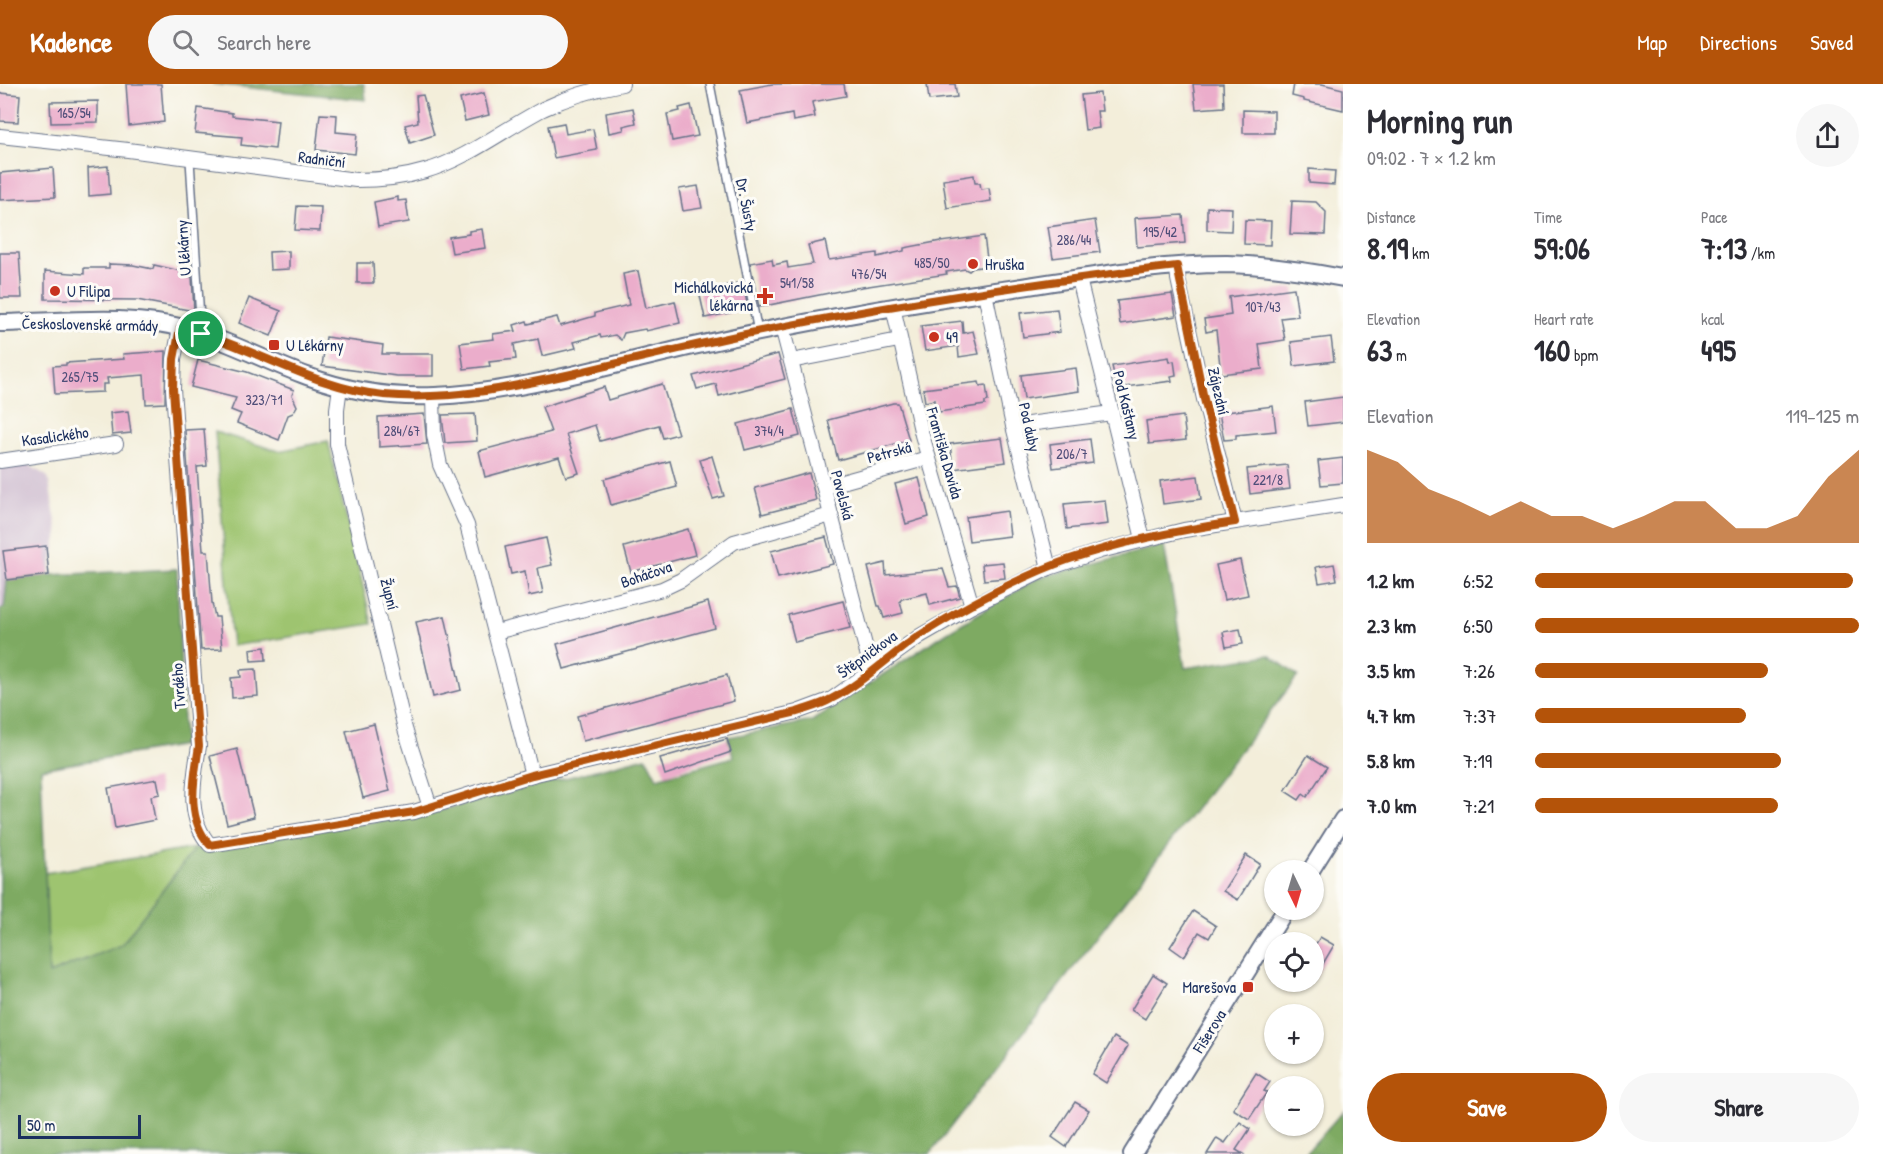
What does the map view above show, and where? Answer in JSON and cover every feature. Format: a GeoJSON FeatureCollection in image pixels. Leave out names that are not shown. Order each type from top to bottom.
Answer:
{"type":"FeatureCollection","features":[{"type":"Feature","properties":{"kind":"street","name":"Radniční"},"geometry":{"type":"LineString","coordinates":[[0,136],[128,150],[190,160],[356,180],[386,179],[426,171],[461,156],[566,99],[622,84]]}},
{"type":"Feature","properties":{"kind":"street","name":"Československé armády"},"geometry":{"type":"LineString","coordinates":[[0,323],[147,322],[201,334],[340,387],[382,395],[432,396],[468,394],[510,387],[758,332],[893,307],[1177,266],[1253,266],[1343,278]]}},
{"type":"Feature","properties":{"kind":"street","name":"Zájezdní"},"geometry":{"type":"LineString","coordinates":[[1177,266],[1204,399],[1235,522]]}},
{"type":"Feature","properties":{"kind":"street","name":"Pod Kaštany"},"geometry":{"type":"LineString","coordinates":[[1079,279],[1143,539]]}},
{"type":"Feature","properties":{"kind":"street","name":"Pod duby"},"geometry":{"type":"LineString","coordinates":[[985,293],[1013,426],[1049,568]]}},
{"type":"Feature","properties":{"kind":"street","name":"Františka Davida"},"geometry":{"type":"LineString","coordinates":[[893,307],[928,458],[972,606]]}},
{"type":"Feature","properties":{"kind":"street","name":"Pavelská"},"geometry":{"type":"LineString","coordinates":[[782,327],[872,672]]}},
{"type":"Feature","properties":{"kind":"street","name":"Tvrdého"},"geometry":{"type":"LineString","coordinates":[[180,328],[174,359],[173,389],[199,746],[192,797],[202,837],[210,845],[401,814]]}},
{"type":"Feature","properties":{"kind":"street"},"geometry":{"type":"LineString","coordinates":[[790,361],[899,340]]}},
{"type":"Feature","properties":{"kind":"street","name":"Župní"},"geometry":{"type":"LineString","coordinates":[[340,387],[337,409],[337,444],[405,729],[430,807]]}},
{"type":"Feature","properties":{"kind":"street"},"geometry":{"type":"LineString","coordinates":[[432,396],[434,435],[440,465],[467,525],[532,775]]}},
{"type":"Feature","properties":{"kind":"street"},"geometry":{"type":"LineString","coordinates":[[1013,426],[1112,413]]}},
{"type":"Feature","properties":{"kind":"street","name":"Kasalického"},"geometry":{"type":"LineString","coordinates":[[0,460],[116,444]]}},
{"type":"Feature","properties":{"kind":"street","name":"Petrská"},"geometry":{"type":"LineString","coordinates":[[824,487],[928,458]]}},
{"type":"Feature","properties":{"kind":"street","name":"Štěpničkova"},"geometry":{"type":"LineString","coordinates":[[401,814],[532,775],[797,712],[832,699],[920,636],[972,606],[1072,559],[1184,530],[1343,505]]}},
{"type":"Feature","properties":{"kind":"street","name":"Boháčova"},"geometry":{"type":"LineString","coordinates":[[496,632],[662,589],[681,580],[734,543],[831,515]]}},
{"type":"Feature","properties":{"kind":"street"},"geometry":{"type":"LineString","coordinates":[[1318,860],[1341,827]]}},
{"type":"Feature","properties":{"kind":"street","name":"Fišerova"},"geometry":{"type":"LineString","coordinates":[[1132,1154],[1279,920]]}},
{"type":"Feature","properties":{"kind":"lane","name":"Dr. Šusty"},"geometry":{"type":"LineString","coordinates":[[710,84],[758,332]]}},
{"type":"Feature","properties":{"kind":"lane","name":"U lékárny"},"geometry":{"type":"LineString","coordinates":[[190,160],[201,334]]}},
{"type":"Feature","properties":{"kind":"shaded area"},"geometry":{"type":"Polygon","coordinates":[[[26,463],[48,477],[58,533],[49,575],[7,580],[4,609],[0,609],[0,468],[26,463]]]}},
{"type":"Feature","properties":{"kind":"green space"},"geometry":{"type":"Polygon","coordinates":[[[213,84],[364,84],[366,100],[213,84]]]}},
{"type":"Feature","properties":{"kind":"green space"},"geometry":{"type":"Polygon","coordinates":[[[215,432],[279,451],[328,441],[372,624],[232,646],[215,432]]]}},
{"type":"Feature","properties":{"kind":"green space"},"geometry":{"type":"Polygon","coordinates":[[[1164,545],[1185,668],[1269,655],[1298,676],[930,1154],[0,1154],[0,609],[4,608],[7,580],[49,575],[177,569],[184,745],[41,769],[49,974],[121,945],[195,848],[426,814],[646,757],[657,778],[733,757],[728,737],[812,721],[946,633],[1038,578],[1164,545]]]}},
{"type":"Feature","properties":{"kind":"green space"},"geometry":{"type":"Polygon","coordinates":[[[195,848],[121,945],[49,974],[45,873],[195,848]]]}},
{"type":"Feature","properties":{"kind":"green space"},"geometry":{"type":"Polygon","coordinates":[[[1343,1111],[1343,1154],[1305,1154],[1321,1136],[1324,1136],[1324,1132],[1343,1111]]]}},
{"type":"Feature","properties":{"kind":"building"},"geometry":{"type":"Polygon","coordinates":[[[126,84],[161,84],[164,122],[129,126],[126,84]]]}},
{"type":"Feature","properties":{"kind":"building"},"geometry":{"type":"Polygon","coordinates":[[[772,84],[844,84],[846,96],[812,102],[815,117],[793,121],[792,114],[747,123],[740,90],[772,84]]]}},
{"type":"Feature","properties":{"kind":"building"},"geometry":{"type":"Polygon","coordinates":[[[927,84],[955,84],[957,97],[929,100],[927,84]]]}},
{"type":"Feature","properties":{"kind":"building"},"geometry":{"type":"Polygon","coordinates":[[[1193,84],[1223,84],[1224,107],[1196,109],[1193,84]]]}},
{"type":"Feature","properties":{"kind":"building"},"geometry":{"type":"Polygon","coordinates":[[[1294,84],[1322,84],[1343,89],[1343,110],[1292,96],[1294,84]]]}},
{"type":"Feature","properties":{"kind":"building"},"geometry":{"type":"Polygon","coordinates":[[[0,93],[20,95],[18,122],[0,121],[0,93]]]}},
{"type":"Feature","properties":{"kind":"building"},"geometry":{"type":"Polygon","coordinates":[[[484,93],[489,115],[465,121],[460,99],[484,93]]]}},
{"type":"Feature","properties":{"kind":"building"},"geometry":{"type":"Polygon","coordinates":[[[1100,93],[1102,111],[1097,111],[1099,128],[1085,130],[1081,95],[1100,93]]]}},
{"type":"Feature","properties":{"kind":"building"},"geometry":{"type":"Polygon","coordinates":[[[423,95],[434,135],[410,143],[405,125],[418,122],[416,96],[423,95]]]}},
{"type":"Feature","properties":{"kind":"building"},"geometry":{"type":"Polygon","coordinates":[[[98,101],[98,122],[51,123],[50,102],[98,101]]]}},
{"type":"Feature","properties":{"kind":"building"},"geometry":{"type":"Polygon","coordinates":[[[691,105],[698,136],[672,141],[667,114],[691,105]]]}},
{"type":"Feature","properties":{"kind":"building"},"geometry":{"type":"Polygon","coordinates":[[[198,108],[232,113],[232,116],[278,121],[275,149],[241,145],[242,137],[195,133],[198,108]]]}},
{"type":"Feature","properties":{"kind":"building"},"geometry":{"type":"Polygon","coordinates":[[[633,108],[636,123],[623,126],[624,130],[609,133],[606,113],[633,108]]]}},
{"type":"Feature","properties":{"kind":"building"},"geometry":{"type":"Polygon","coordinates":[[[1243,110],[1274,111],[1274,133],[1243,133],[1243,110]]]}},
{"type":"Feature","properties":{"kind":"building"},"geometry":{"type":"Polygon","coordinates":[[[320,114],[337,115],[336,132],[357,134],[355,154],[316,150],[320,114]]]}},
{"type":"Feature","properties":{"kind":"building"},"geometry":{"type":"Polygon","coordinates":[[[564,123],[566,134],[593,129],[597,150],[554,158],[548,126],[564,123]]]}},
{"type":"Feature","properties":{"kind":"building"},"geometry":{"type":"Polygon","coordinates":[[[108,166],[110,194],[89,196],[88,168],[108,166]]]}},
{"type":"Feature","properties":{"kind":"building"},"geometry":{"type":"Polygon","coordinates":[[[53,168],[55,197],[0,200],[0,173],[53,168]]]}},
{"type":"Feature","properties":{"kind":"building"},"geometry":{"type":"Polygon","coordinates":[[[1309,169],[1335,171],[1334,185],[1309,183],[1309,169]]]}},
{"type":"Feature","properties":{"kind":"building"},"geometry":{"type":"Polygon","coordinates":[[[974,175],[975,183],[980,183],[981,189],[989,188],[991,201],[947,208],[943,180],[974,175]]]}},
{"type":"Feature","properties":{"kind":"building"},"geometry":{"type":"Polygon","coordinates":[[[698,186],[702,208],[683,211],[679,189],[698,186]]]}},
{"type":"Feature","properties":{"kind":"building"},"geometry":{"type":"Polygon","coordinates":[[[398,197],[398,201],[406,200],[409,222],[378,227],[374,202],[398,197]]]}},
{"type":"Feature","properties":{"kind":"building"},"geometry":{"type":"Polygon","coordinates":[[[1292,201],[1316,202],[1326,212],[1325,235],[1290,234],[1292,201]]]}},
{"type":"Feature","properties":{"kind":"building"},"geometry":{"type":"Polygon","coordinates":[[[297,206],[321,207],[320,231],[295,230],[297,206]]]}},
{"type":"Feature","properties":{"kind":"building"},"geometry":{"type":"Polygon","coordinates":[[[1207,207],[1232,208],[1231,231],[1207,230],[1207,207]]]}},
{"type":"Feature","properties":{"kind":"building"},"geometry":{"type":"Polygon","coordinates":[[[1183,215],[1185,243],[1137,247],[1135,218],[1183,215]]]}},
{"type":"Feature","properties":{"kind":"building"},"geometry":{"type":"Polygon","coordinates":[[[1095,220],[1100,252],[1053,258],[1048,227],[1095,220]]]}},
{"type":"Feature","properties":{"kind":"building"},"geometry":{"type":"Polygon","coordinates":[[[1245,220],[1271,221],[1270,245],[1244,244],[1245,220]]]}},
{"type":"Feature","properties":{"kind":"building"},"geometry":{"type":"Polygon","coordinates":[[[482,229],[485,248],[452,253],[449,237],[482,229]]]}},
{"type":"Feature","properties":{"kind":"building"},"geometry":{"type":"Polygon","coordinates":[[[984,236],[988,266],[973,268],[969,271],[965,269],[946,272],[947,274],[849,289],[759,307],[750,263],[772,259],[773,265],[787,262],[788,268],[813,264],[808,245],[825,241],[829,260],[877,253],[877,257],[904,251],[904,248],[984,236]]]}},
{"type":"Feature","properties":{"kind":"building"},"geometry":{"type":"Polygon","coordinates":[[[289,251],[289,269],[270,270],[269,252],[289,251]]]}},
{"type":"Feature","properties":{"kind":"building"},"geometry":{"type":"Polygon","coordinates":[[[0,253],[19,253],[22,298],[0,298],[0,253]]]}},
{"type":"Feature","properties":{"kind":"building"},"geometry":{"type":"Polygon","coordinates":[[[357,263],[373,263],[374,283],[357,283],[357,263]]]}},
{"type":"Feature","properties":{"kind":"building"},"geometry":{"type":"Polygon","coordinates":[[[109,264],[153,269],[154,265],[181,271],[180,275],[192,277],[194,311],[137,300],[45,299],[45,271],[84,274],[84,268],[109,268],[109,264]]]}},
{"type":"Feature","properties":{"kind":"building"},"geometry":{"type":"Polygon","coordinates":[[[638,271],[646,308],[675,301],[680,323],[646,331],[645,329],[624,333],[621,340],[615,335],[601,338],[600,335],[574,342],[576,348],[542,356],[538,339],[514,344],[516,359],[489,362],[490,366],[464,369],[460,343],[494,339],[493,334],[516,331],[514,325],[527,321],[528,324],[557,317],[560,326],[595,316],[595,313],[629,305],[623,274],[638,271]]]}},
{"type":"Feature","properties":{"kind":"building"},"geometry":{"type":"Polygon","coordinates":[[[743,282],[748,309],[705,318],[699,291],[743,282]]]}},
{"type":"Feature","properties":{"kind":"building"},"geometry":{"type":"Polygon","coordinates":[[[1294,288],[1298,316],[1281,318],[1285,340],[1259,344],[1262,369],[1221,374],[1216,330],[1206,332],[1204,319],[1231,315],[1229,297],[1294,288]]]}},
{"type":"Feature","properties":{"kind":"building"},"geometry":{"type":"Polygon","coordinates":[[[1172,294],[1176,316],[1120,324],[1117,301],[1172,294]]]}},
{"type":"Feature","properties":{"kind":"building"},"geometry":{"type":"Polygon","coordinates":[[[249,298],[281,311],[271,336],[239,323],[249,298]]]}},
{"type":"Feature","properties":{"kind":"building"},"geometry":{"type":"Polygon","coordinates":[[[1057,309],[1060,332],[1023,337],[1020,313],[1057,309]]]}},
{"type":"Feature","properties":{"kind":"building"},"geometry":{"type":"Polygon","coordinates":[[[962,321],[963,333],[973,331],[979,354],[959,357],[958,346],[925,351],[921,326],[962,321]]]}},
{"type":"Feature","properties":{"kind":"building"},"geometry":{"type":"Polygon","coordinates":[[[326,337],[383,345],[382,354],[433,354],[433,376],[397,376],[322,366],[326,337]]]}},
{"type":"Feature","properties":{"kind":"building"},"geometry":{"type":"Polygon","coordinates":[[[1331,337],[1334,361],[1294,366],[1291,342],[1331,337]]]}},
{"type":"Feature","properties":{"kind":"building"},"geometry":{"type":"Polygon","coordinates":[[[166,351],[165,403],[146,404],[144,375],[107,378],[108,384],[103,384],[103,392],[55,394],[53,366],[124,359],[123,354],[166,351]]]}},
{"type":"Feature","properties":{"kind":"building"},"geometry":{"type":"Polygon","coordinates":[[[778,354],[785,379],[719,396],[716,384],[697,389],[693,376],[778,354]]]}},
{"type":"Feature","properties":{"kind":"building"},"geometry":{"type":"Polygon","coordinates":[[[1169,357],[1170,362],[1174,361],[1176,375],[1171,376],[1172,381],[1117,388],[1112,366],[1169,357]]]}},
{"type":"Feature","properties":{"kind":"building"},"geometry":{"type":"Polygon","coordinates":[[[198,360],[247,372],[294,390],[292,395],[297,406],[293,413],[288,415],[279,440],[237,423],[241,414],[231,410],[236,398],[191,387],[198,360]]]}},
{"type":"Feature","properties":{"kind":"building"},"geometry":{"type":"Polygon","coordinates":[[[1076,368],[1079,391],[1024,399],[1021,375],[1076,368]]]}},
{"type":"Feature","properties":{"kind":"building"},"geometry":{"type":"Polygon","coordinates":[[[979,382],[980,386],[986,385],[988,401],[985,405],[939,412],[934,400],[925,402],[923,389],[979,382]]]}},
{"type":"Feature","properties":{"kind":"building"},"geometry":{"type":"Polygon","coordinates":[[[662,384],[678,434],[663,438],[659,425],[600,441],[595,425],[566,434],[579,473],[566,477],[559,457],[485,477],[479,451],[551,432],[542,407],[604,387],[608,400],[662,384]]]}},
{"type":"Feature","properties":{"kind":"building"},"geometry":{"type":"Polygon","coordinates":[[[1343,397],[1343,422],[1308,426],[1305,402],[1343,397]]]}},
{"type":"Feature","properties":{"kind":"building"},"geometry":{"type":"Polygon","coordinates":[[[898,403],[909,440],[838,460],[828,420],[898,403]]]}},
{"type":"Feature","properties":{"kind":"building"},"geometry":{"type":"Polygon","coordinates":[[[1273,406],[1276,431],[1236,435],[1236,439],[1224,440],[1219,413],[1273,406]]]}},
{"type":"Feature","properties":{"kind":"building"},"geometry":{"type":"Polygon","coordinates":[[[793,409],[800,436],[745,450],[738,424],[793,409]]]}},
{"type":"Feature","properties":{"kind":"building"},"geometry":{"type":"Polygon","coordinates":[[[128,411],[131,433],[112,435],[110,413],[128,411]]]}},
{"type":"Feature","properties":{"kind":"building"},"geometry":{"type":"Polygon","coordinates":[[[424,414],[427,444],[379,447],[378,417],[424,414]]]}},
{"type":"Feature","properties":{"kind":"building"},"geometry":{"type":"Polygon","coordinates":[[[475,414],[477,441],[445,443],[442,415],[475,414]]]}},
{"type":"Feature","properties":{"kind":"building"},"geometry":{"type":"Polygon","coordinates":[[[1183,416],[1186,440],[1149,444],[1146,421],[1183,416]]]}},
{"type":"Feature","properties":{"kind":"building"},"geometry":{"type":"Polygon","coordinates":[[[204,429],[207,466],[197,467],[203,551],[208,551],[212,603],[215,617],[219,617],[222,649],[201,650],[185,430],[204,429]]]}},
{"type":"Feature","properties":{"kind":"building"},"geometry":{"type":"Polygon","coordinates":[[[1002,438],[1006,462],[953,469],[950,444],[1002,438]]]}},
{"type":"Feature","properties":{"kind":"building"},"geometry":{"type":"Polygon","coordinates":[[[1090,439],[1093,463],[1053,468],[1050,444],[1090,439]]]}},
{"type":"Feature","properties":{"kind":"building"},"geometry":{"type":"Polygon","coordinates":[[[712,456],[724,496],[713,499],[700,460],[712,456]]]}},
{"type":"Feature","properties":{"kind":"building"},"geometry":{"type":"Polygon","coordinates":[[[1343,458],[1343,483],[1321,485],[1318,461],[1343,458]]]}},
{"type":"Feature","properties":{"kind":"building"},"geometry":{"type":"Polygon","coordinates":[[[670,461],[677,487],[611,505],[604,479],[670,461]]]}},
{"type":"Feature","properties":{"kind":"building"},"geometry":{"type":"Polygon","coordinates":[[[1287,465],[1290,489],[1250,494],[1247,469],[1287,465]]]}},
{"type":"Feature","properties":{"kind":"building"},"geometry":{"type":"Polygon","coordinates":[[[809,473],[816,500],[762,514],[755,488],[809,473]]]}},
{"type":"Feature","properties":{"kind":"building"},"geometry":{"type":"Polygon","coordinates":[[[1198,476],[1201,499],[1163,504],[1160,481],[1198,476]]]}},
{"type":"Feature","properties":{"kind":"building"},"geometry":{"type":"Polygon","coordinates":[[[919,478],[929,517],[906,524],[895,484],[919,478]]]}},
{"type":"Feature","properties":{"kind":"building"},"geometry":{"type":"Polygon","coordinates":[[[1105,500],[1108,524],[1067,529],[1064,504],[1105,500]]]}},
{"type":"Feature","properties":{"kind":"building"},"geometry":{"type":"Polygon","coordinates":[[[1007,511],[1010,536],[969,541],[966,517],[1007,511]]]}},
{"type":"Feature","properties":{"kind":"building"},"geometry":{"type":"Polygon","coordinates":[[[688,529],[695,555],[631,572],[624,547],[688,529]]]}},
{"type":"Feature","properties":{"kind":"building"},"geometry":{"type":"Polygon","coordinates":[[[826,537],[833,564],[778,578],[771,551],[826,537]]]}},
{"type":"Feature","properties":{"kind":"building"},"geometry":{"type":"Polygon","coordinates":[[[546,538],[552,565],[538,568],[543,593],[529,596],[525,571],[511,574],[505,547],[546,538]]]}},
{"type":"Feature","properties":{"kind":"building"},"geometry":{"type":"Polygon","coordinates":[[[46,546],[49,575],[7,580],[3,551],[46,546]]]}},
{"type":"Feature","properties":{"kind":"building"},"geometry":{"type":"Polygon","coordinates":[[[1240,560],[1248,595],[1224,600],[1216,565],[1240,560]]]}},
{"type":"Feature","properties":{"kind":"building"},"geometry":{"type":"Polygon","coordinates":[[[1003,562],[1005,578],[984,580],[982,564],[1003,562]]]}},
{"type":"Feature","properties":{"kind":"building"},"geometry":{"type":"Polygon","coordinates":[[[885,563],[886,575],[943,569],[949,587],[957,586],[960,597],[930,605],[927,593],[902,599],[900,601],[903,613],[884,618],[878,606],[868,567],[885,563]]]}},
{"type":"Feature","properties":{"kind":"building"},"geometry":{"type":"Polygon","coordinates":[[[1334,564],[1337,580],[1319,583],[1316,567],[1334,564]]]}},
{"type":"Feature","properties":{"kind":"building"},"geometry":{"type":"Polygon","coordinates":[[[843,601],[850,628],[795,642],[788,615],[843,601]]]}},
{"type":"Feature","properties":{"kind":"building"},"geometry":{"type":"Polygon","coordinates":[[[708,602],[715,628],[564,669],[557,644],[708,602]]]}},
{"type":"Feature","properties":{"kind":"building"},"geometry":{"type":"Polygon","coordinates":[[[445,616],[461,690],[433,697],[416,622],[445,616]]]}},
{"type":"Feature","properties":{"kind":"building"},"geometry":{"type":"Polygon","coordinates":[[[1240,629],[1243,644],[1226,647],[1223,632],[1240,629]]]}},
{"type":"Feature","properties":{"kind":"building"},"geometry":{"type":"Polygon","coordinates":[[[265,647],[266,660],[251,661],[250,649],[265,647]]]}},
{"type":"Feature","properties":{"kind":"building"},"geometry":{"type":"Polygon","coordinates":[[[256,669],[258,696],[232,698],[231,678],[241,677],[240,670],[256,669]]]}},
{"type":"Feature","properties":{"kind":"building"},"geometry":{"type":"Polygon","coordinates":[[[727,675],[734,701],[583,741],[577,716],[727,675]]]}},
{"type":"Feature","properties":{"kind":"building"},"geometry":{"type":"Polygon","coordinates":[[[374,724],[390,791],[363,798],[346,731],[374,724]]]}},
{"type":"Feature","properties":{"kind":"building"},"geometry":{"type":"Polygon","coordinates":[[[727,739],[731,752],[665,775],[660,758],[727,739]]]}},
{"type":"Feature","properties":{"kind":"building"},"geometry":{"type":"Polygon","coordinates":[[[237,749],[254,817],[227,824],[210,756],[237,749]]]}},
{"type":"Feature","properties":{"kind":"building"},"geometry":{"type":"Polygon","coordinates":[[[1308,755],[1327,767],[1307,797],[1303,794],[1299,800],[1285,791],[1308,755]]]}},
{"type":"Feature","properties":{"kind":"building"},"geometry":{"type":"Polygon","coordinates":[[[157,779],[160,794],[151,796],[155,820],[115,828],[108,788],[157,779]]]}},
{"type":"Feature","properties":{"kind":"building"},"geometry":{"type":"Polygon","coordinates":[[[1246,855],[1260,864],[1238,900],[1223,891],[1246,855]]]}},
{"type":"Feature","properties":{"kind":"building"},"geometry":{"type":"Polygon","coordinates":[[[1193,911],[1216,926],[1209,938],[1199,932],[1184,957],[1170,947],[1193,911]]]}},
{"type":"Feature","properties":{"kind":"building"},"geometry":{"type":"Polygon","coordinates":[[[1324,939],[1334,945],[1324,962],[1324,939]]]}},
{"type":"Feature","properties":{"kind":"building"},"geometry":{"type":"Polygon","coordinates":[[[1153,974],[1167,983],[1145,1019],[1131,1010],[1153,974]]]}},
{"type":"Feature","properties":{"kind":"building"},"geometry":{"type":"Polygon","coordinates":[[[1114,1037],[1128,1046],[1106,1083],[1092,1074],[1114,1037]]]}},
{"type":"Feature","properties":{"kind":"building"},"geometry":{"type":"Polygon","coordinates":[[[1256,1073],[1264,1078],[1264,1096],[1249,1119],[1233,1109],[1256,1073]]]}},
{"type":"Feature","properties":{"kind":"building"},"geometry":{"type":"Polygon","coordinates":[[[1075,1102],[1089,1110],[1066,1147],[1052,1137],[1075,1102]]]}},
{"type":"Feature","properties":{"kind":"building"},"geometry":{"type":"Polygon","coordinates":[[[1240,1122],[1250,1129],[1236,1150],[1243,1154],[1207,1154],[1217,1138],[1225,1143],[1240,1122]]]}},
{"type":"Feature","properties":{"kind":"place","name":"Hruška"},"geometry":{"type":"Point","coordinates":[973,264]}},
{"type":"Feature","properties":{"kind":"place","name":"U Filipa"},"geometry":{"type":"Point","coordinates":[55,291]}},
{"type":"Feature","properties":{"kind":"place","name":"Michálkovická lékárna"},"geometry":{"type":"Point","coordinates":[765,296]}},
{"type":"Feature","properties":{"kind":"place","name":"49"},"geometry":{"type":"Point","coordinates":[934,337]}},
{"type":"Feature","properties":{"kind":"place","name":"U Lékárny"},"geometry":{"type":"Point","coordinates":[274,345]}},
{"type":"Feature","properties":{"kind":"place","name":"Marešova"},"geometry":{"type":"Point","coordinates":[1248,987]}},
{"type":"Feature","properties":{"kind":"route"},"geometry":{"type":"LineString","coordinates":[[1177,266],[1204,399],[1235,522],[1143,539],[1072,559],[1049,568],[972,606],[920,636],[832,699],[797,712],[532,775],[414,812],[210,845],[202,837],[198,827],[192,797],[199,746],[173,389],[174,359],[180,328],[201,334],[340,387],[382,395],[468,394],[837,317],[950,298],[1177,266]]}}]}
